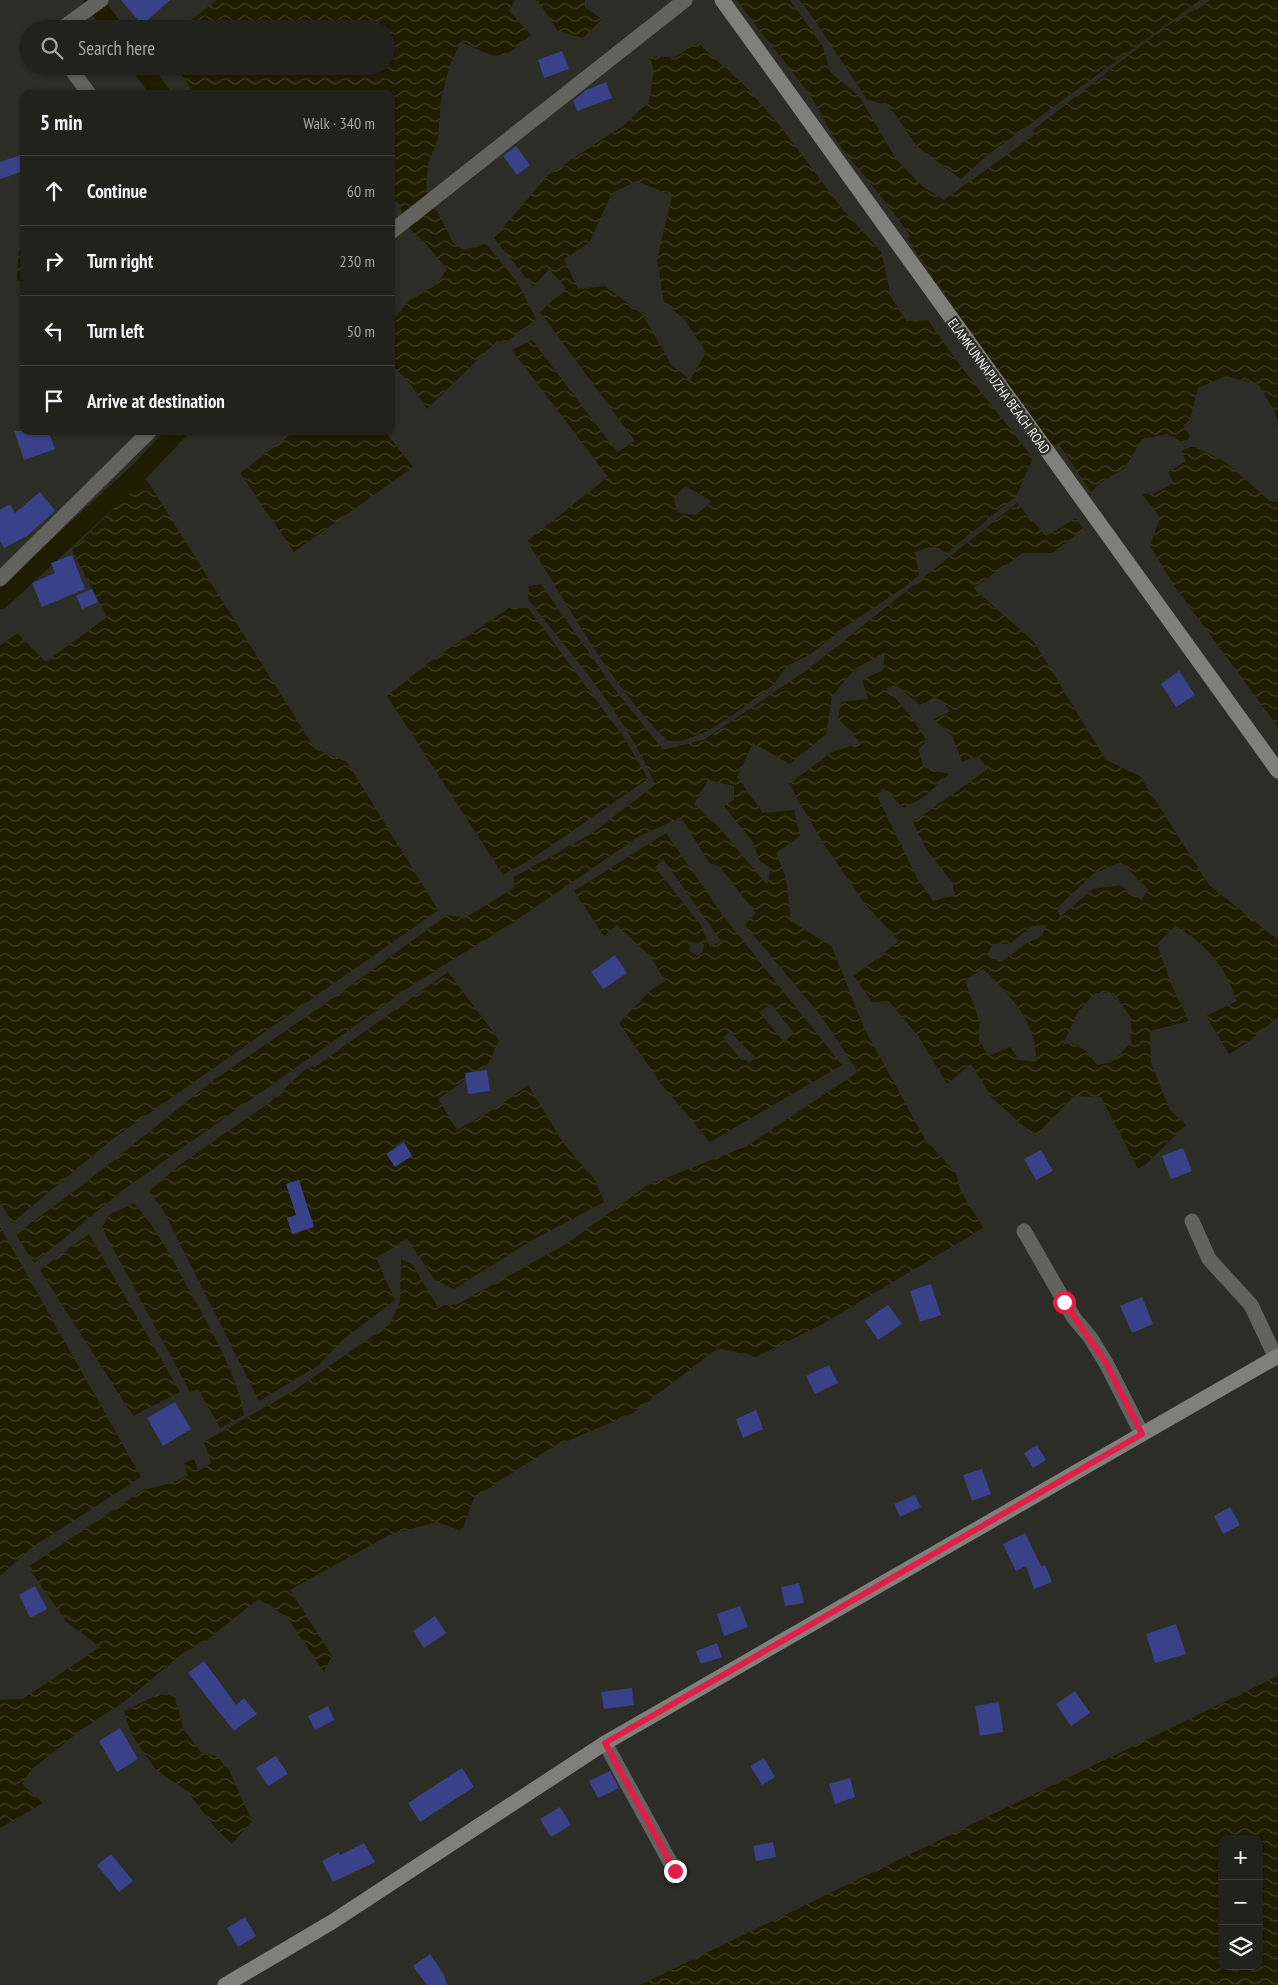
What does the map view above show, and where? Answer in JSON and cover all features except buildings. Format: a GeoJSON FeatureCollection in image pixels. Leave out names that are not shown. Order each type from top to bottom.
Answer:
{"type":"FeatureCollection","features":[{"type":"Feature","properties":{"kind":"main road","name":"ELAMKUNNAPUZHA BEACH ROAD"},"geometry":{"type":"LineString","coordinates":[[722,0],[1278,770]]}},
{"type":"Feature","properties":{"kind":"main road"},"geometry":{"type":"LineString","coordinates":[[225,1985],[332,1922],[605,1743],[1277,1357]]}},
{"type":"Feature","properties":{"kind":"street"},"geometry":{"type":"LineString","coordinates":[[395,229],[685,0]]}},
{"type":"Feature","properties":{"kind":"street"},"geometry":{"type":"LineString","coordinates":[[72,20],[85,9],[100,1]]}},
{"type":"Feature","properties":{"kind":"street"},"geometry":{"type":"LineString","coordinates":[[76,75],[86,90]]}},
{"type":"Feature","properties":{"kind":"street"},"geometry":{"type":"LineString","coordinates":[[0,579],[146,435]]}},
{"type":"Feature","properties":{"kind":"street"},"geometry":{"type":"LineString","coordinates":[[1192,1221],[1209,1259],[1251,1305],[1277,1357]]}},
{"type":"Feature","properties":{"kind":"street"},"geometry":{"type":"LineString","coordinates":[[1024,1231],[1074,1318],[1090,1337],[1106,1363],[1142,1434]]}},
{"type":"Feature","properties":{"kind":"street"},"geometry":{"type":"LineString","coordinates":[[605,1743],[675,1871]]}},
{"type":"Feature","properties":{"kind":"water"},"geometry":{"type":"Polygon","coordinates":[[[217,0],[515,0],[509,11],[531,35],[511,51],[498,56],[483,52],[461,42],[450,64],[441,100],[438,139],[428,163],[426,188],[453,243],[463,250],[486,244],[518,283],[536,319],[505,343],[497,341],[427,409],[410,384],[395,367],[395,317],[409,301],[436,285],[447,269],[426,244],[403,223],[400,204],[395,201],[395,90],[192,90],[182,75],[395,75],[395,20],[191,20],[217,0]]]}},
{"type":"Feature","properties":{"kind":"water"},"geometry":{"type":"Polygon","coordinates":[[[535,0],[585,0],[585,7],[602,19],[583,38],[558,31],[538,1],[535,0]]]}},
{"type":"Feature","properties":{"kind":"water"},"geometry":{"type":"Polygon","coordinates":[[[737,0],[790,0],[823,47],[830,72],[859,96],[896,159],[922,186],[944,200],[1033,136],[1033,130],[1165,27],[1211,0],[1278,0],[1278,426],[1274,410],[1259,385],[1226,376],[1198,388],[1190,420],[1183,425],[1190,436],[1185,443],[1167,434],[1142,439],[1125,468],[1100,483],[1091,492],[1059,445],[1050,447],[938,284],[935,284],[932,275],[907,239],[910,236],[902,224],[838,143],[811,97],[737,0]]]}},
{"type":"Feature","properties":{"kind":"water"},"geometry":{"type":"Polygon","coordinates":[[[799,0],[1200,0],[986,156],[961,179],[917,146],[889,106],[867,99],[799,0]]]}},
{"type":"Feature","properties":{"kind":"water"},"geometry":{"type":"Polygon","coordinates":[[[698,43],[744,85],[780,126],[843,210],[881,251],[891,297],[906,321],[928,320],[959,364],[1033,458],[1016,496],[947,553],[934,546],[915,552],[919,575],[903,588],[846,626],[809,655],[787,666],[773,685],[732,716],[706,732],[682,741],[668,741],[628,697],[592,646],[527,541],[608,477],[512,350],[532,340],[617,452],[635,441],[540,312],[566,288],[549,269],[533,287],[494,238],[548,175],[624,125],[649,102],[654,71],[650,57],[674,57],[698,43]],[[637,181],[612,193],[589,243],[564,259],[578,289],[605,286],[643,315],[671,364],[690,380],[706,352],[684,319],[664,303],[657,259],[672,196],[637,181]],[[685,486],[674,498],[677,513],[696,515],[712,501],[685,486]]]}},
{"type":"Feature","properties":{"kind":"water"},"geometry":{"type":"Polygon","coordinates":[[[19,249],[20,284],[17,278],[19,249]]]}},
{"type":"Feature","properties":{"kind":"water"},"geometry":{"type":"Polygon","coordinates":[[[290,435],[388,435],[413,467],[294,552],[240,473],[290,435]]]}},
{"type":"Feature","properties":{"kind":"water"},"geometry":{"type":"Polygon","coordinates":[[[1193,446],[1224,461],[1270,501],[1278,502],[1278,727],[1175,587],[1150,546],[1160,517],[1142,494],[1153,494],[1173,483],[1168,472],[1186,461],[1181,451],[1193,446]]]}},
{"type":"Feature","properties":{"kind":"water"},"geometry":{"type":"Polygon","coordinates":[[[145,477],[315,749],[347,762],[438,910],[110,1141],[12,1223],[0,1201],[0,646],[17,633],[46,662],[107,617],[72,550],[145,477]]]}},
{"type":"Feature","properties":{"kind":"water"},"geometry":{"type":"Polygon","coordinates":[[[1017,503],[1046,536],[1076,518],[1084,529],[1052,553],[1024,553],[973,588],[1034,642],[1106,760],[1140,776],[1209,885],[1278,940],[1278,1017],[1245,1044],[1229,1054],[1206,1016],[1237,1001],[1220,966],[1206,949],[1176,925],[1157,944],[1173,989],[1189,1021],[1150,1031],[1151,1063],[1170,1110],[1186,1125],[1139,1171],[1101,1097],[1074,1096],[1035,1136],[992,1098],[971,1064],[947,1084],[918,1036],[889,1001],[872,1002],[854,976],[899,941],[864,903],[820,838],[789,784],[832,752],[861,743],[838,718],[841,702],[868,699],[862,680],[883,670],[885,652],[856,668],[832,696],[826,734],[790,764],[753,743],[737,777],[763,813],[794,810],[800,836],[776,853],[786,878],[791,921],[832,947],[863,1026],[925,1139],[956,1173],[961,1192],[983,1228],[821,1325],[756,1357],[718,1348],[633,1413],[549,1449],[474,1498],[462,1531],[437,1522],[389,1535],[290,1590],[332,1656],[324,1672],[287,1617],[258,1599],[206,1641],[183,1653],[124,1702],[81,1730],[32,1769],[22,1784],[43,1803],[0,1828],[0,1700],[23,1699],[100,1647],[66,1621],[28,1567],[143,1490],[168,1484],[188,1476],[184,1463],[194,1459],[198,1471],[211,1463],[204,1442],[295,1390],[390,1324],[400,1301],[401,1259],[413,1265],[437,1306],[458,1304],[566,1244],[648,1185],[747,1146],[858,1072],[822,1017],[745,925],[756,913],[719,866],[709,863],[681,817],[638,837],[509,925],[411,986],[123,1190],[34,1263],[16,1234],[84,1184],[214,1080],[333,998],[448,915],[465,918],[514,888],[514,877],[591,834],[655,785],[630,735],[614,711],[581,665],[528,599],[529,586],[541,584],[613,687],[663,750],[705,739],[807,670],[1017,503]],[[896,685],[886,688],[909,714],[927,741],[919,749],[923,767],[949,774],[924,797],[904,808],[883,788],[877,796],[917,878],[933,901],[955,895],[952,882],[926,849],[913,822],[988,769],[978,756],[962,762],[952,735],[933,719],[950,712],[943,701],[934,697],[921,706],[896,685]],[[708,780],[694,804],[717,825],[767,885],[771,868],[760,861],[752,841],[724,806],[734,800],[734,786],[708,780]],[[1121,862],[1093,874],[1057,908],[1060,917],[1093,889],[1120,885],[1141,900],[1149,890],[1121,862]],[[1046,925],[1032,926],[1010,944],[993,944],[987,955],[1001,962],[1024,945],[1042,936],[1046,925]],[[983,969],[965,980],[979,1020],[979,1041],[989,1056],[1010,1047],[1019,1060],[1036,1062],[1035,1048],[1027,1022],[1003,988],[983,969]],[[1095,993],[1077,1013],[1063,1045],[1072,1043],[1086,1051],[1097,1065],[1112,1062],[1131,1043],[1131,1018],[1114,993],[1095,993]]]}},
{"type":"Feature","properties":{"kind":"water"},"geometry":{"type":"Polygon","coordinates":[[[509,608],[528,608],[623,736],[648,779],[531,859],[503,875],[387,696],[428,663],[509,608]]]}},
{"type":"Feature","properties":{"kind":"water"},"geometry":{"type":"Polygon","coordinates":[[[666,833],[724,917],[842,1065],[710,1142],[662,1085],[619,1023],[651,990],[665,981],[651,957],[617,925],[604,936],[574,891],[666,833]],[[663,859],[655,867],[700,924],[710,947],[721,941],[663,859]],[[691,942],[689,951],[698,956],[703,951],[704,944],[691,942]],[[771,1004],[759,1012],[784,1042],[794,1033],[771,1004]],[[730,1032],[723,1037],[740,1059],[750,1062],[755,1057],[730,1032]]]}},
{"type":"Feature","properties":{"kind":"water"},"geometry":{"type":"Polygon","coordinates":[[[448,972],[499,1040],[488,1064],[438,1099],[457,1130],[496,1108],[528,1085],[564,1144],[595,1180],[604,1202],[529,1242],[454,1289],[434,1279],[407,1239],[376,1258],[395,1300],[341,1341],[319,1365],[259,1401],[162,1208],[149,1191],[181,1164],[269,1103],[308,1067],[315,1067],[448,972]]]}},
{"type":"Feature","properties":{"kind":"water"},"geometry":{"type":"Polygon","coordinates":[[[134,1203],[150,1223],[170,1256],[214,1335],[235,1382],[244,1415],[220,1428],[198,1389],[190,1392],[102,1228],[109,1215],[134,1203]]]}},
{"type":"Feature","properties":{"kind":"water"},"geometry":{"type":"Polygon","coordinates":[[[0,1227],[141,1477],[31,1548],[0,1576],[0,1227]]]}},
{"type":"Feature","properties":{"kind":"water"},"geometry":{"type":"Polygon","coordinates":[[[89,1234],[180,1392],[133,1416],[40,1270],[89,1234]]]}},
{"type":"Feature","properties":{"kind":"water"},"geometry":{"type":"Polygon","coordinates":[[[1278,1676],[1278,1985],[640,1985],[1278,1676]]]}},
{"type":"Feature","properties":{"kind":"water"},"geometry":{"type":"Polygon","coordinates":[[[159,1694],[174,1696],[184,1730],[201,1752],[216,1756],[229,1770],[252,1821],[232,1844],[217,1830],[187,1791],[155,1769],[131,1733],[124,1711],[159,1694]]]}},
{"type":"Feature","properties":{"kind":"waterway"},"geometry":{"type":"LineString","coordinates":[[93,0],[107,20]]}},
{"type":"Feature","properties":{"kind":"waterway"},"geometry":{"type":"LineString","coordinates":[[147,75],[158,90]]}},
{"type":"Feature","properties":{"kind":"waterway"},"geometry":{"type":"LineString","coordinates":[[0,600],[140,471],[174,435]]}},
{"type":"Feature","properties":{"kind":"route"},"geometry":{"type":"LineString","coordinates":[[675,1871],[605,1743],[1142,1434],[1106,1363],[1090,1337],[1074,1318],[1064,1302]]}}]}
